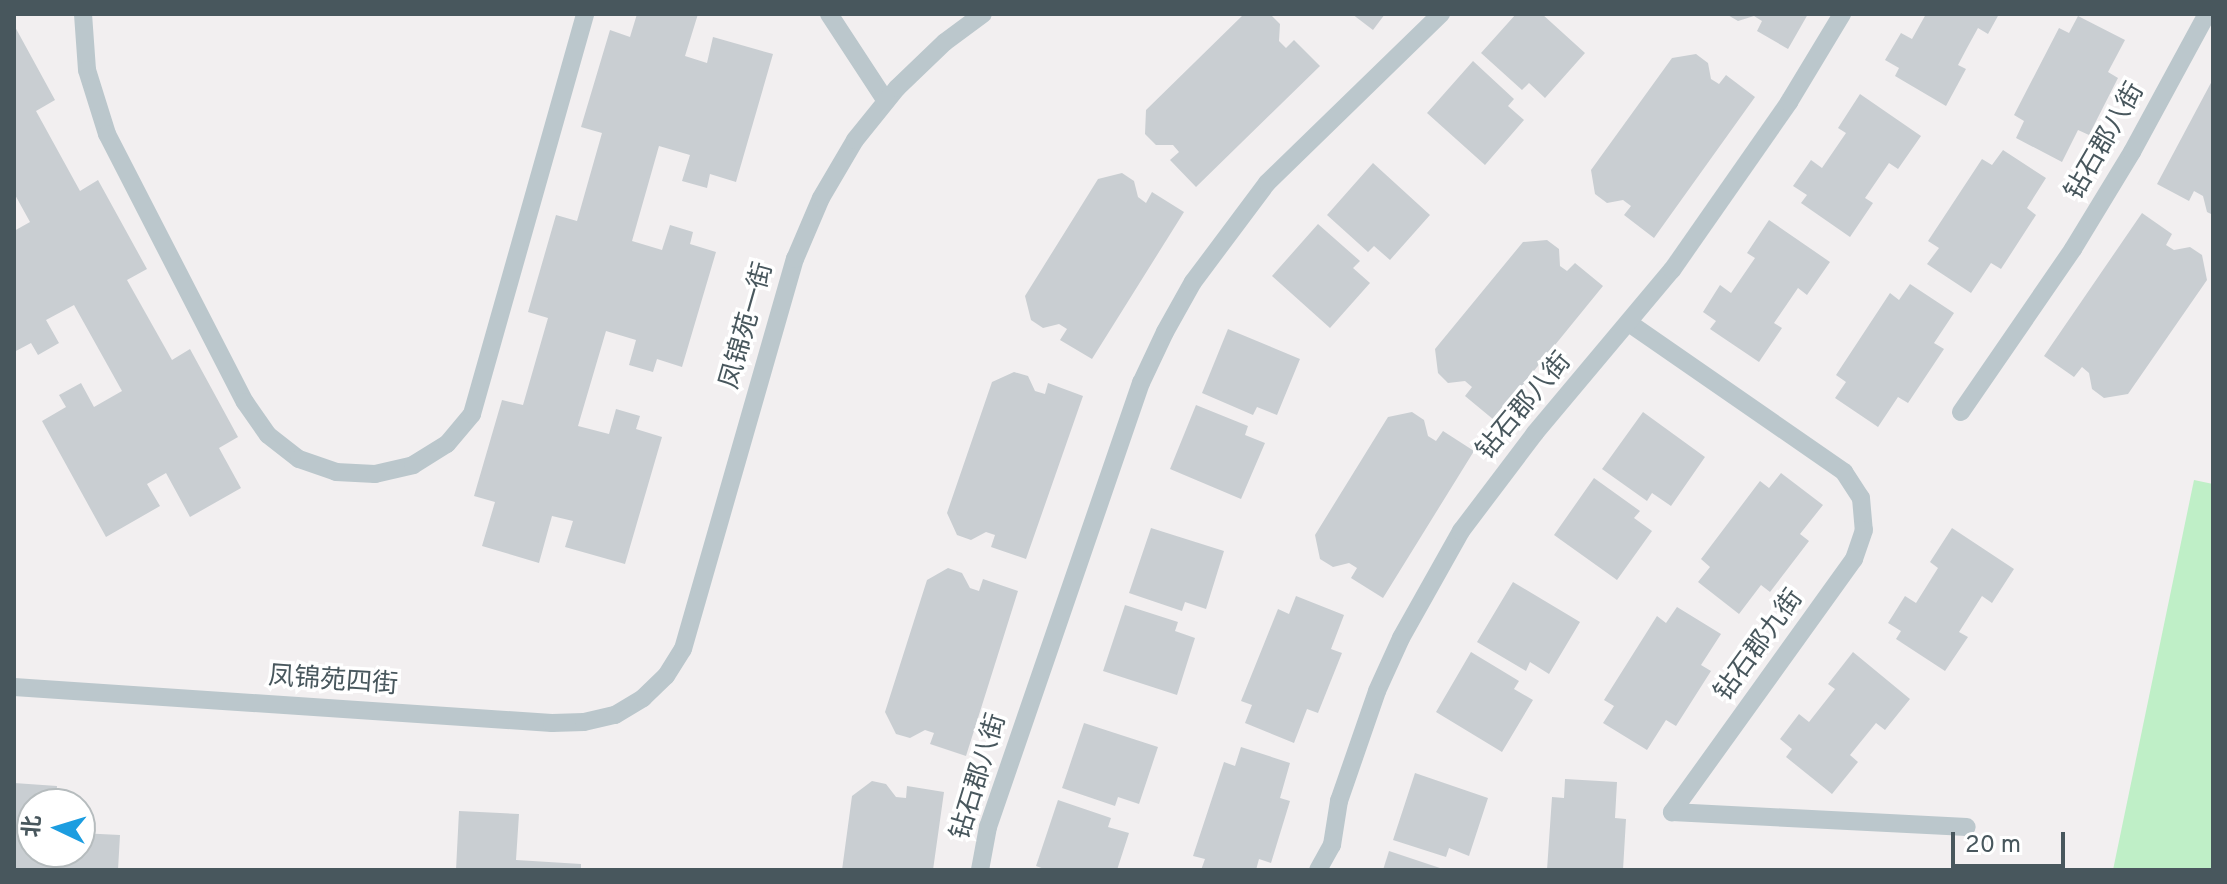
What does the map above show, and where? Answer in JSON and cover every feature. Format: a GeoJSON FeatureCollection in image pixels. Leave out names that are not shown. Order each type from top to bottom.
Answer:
{"type":"FeatureCollection","features":[{"type":"Feature","properties":{"kind":"lane"},"geometry":{"type":"LineString","coordinates":[[83,14],[87,70],[107,134],[245,402],[268,435],[299,459],[336,472],[375,474],[413,465],[447,444],[472,414],[585,14]]}},
{"type":"Feature","properties":{"kind":"lane"},"geometry":{"type":"LineString","coordinates":[[829,14],[886,101]]}},
{"type":"Feature","properties":{"kind":"lane","name":"凤锦苑一街"},"geometry":{"type":"LineString","coordinates":[[643,698],[666,676],[683,649],[795,259],[828,186],[855,140],[886,101],[945,42],[983,14]]}},
{"type":"Feature","properties":{"kind":"lane","name":"钻石郡八街"},"geometry":{"type":"LineString","coordinates":[[980,870],[988,827],[1003,782],[1141,383],[1165,332],[1201,271],[1267,183],[1441,14]]}},
{"type":"Feature","properties":{"kind":"lane","name":"钻石郡八街"},"geometry":{"type":"LineString","coordinates":[[1318,870],[1332,845],[1339,801],[1377,691],[1429,583],[1496,481],[1629,323],[1734,184],[1842,14]]}},
{"type":"Feature","properties":{"kind":"lane","name":"钻石郡八街"},"geometry":{"type":"LineString","coordinates":[[1961,412],[2073,249],[2132,152],[2207,14]]}},
{"type":"Feature","properties":{"kind":"lane","name":"钻石郡九街"},"geometry":{"type":"LineString","coordinates":[[1629,323],[1844,472],[1861,498],[1864,530],[1854,559],[1672,812],[1967,827]]}},
{"type":"Feature","properties":{"kind":"lane","name":"凤锦苑四街"},"geometry":{"type":"LineString","coordinates":[[14,687],[552,723],[584,722],[615,715],[643,698]]}},
{"type":"Feature","properties":{"kind":"green space"},"geometry":{"type":"Polygon","coordinates":[[[2194,480],[2213,484],[2213,870],[2113,870],[2194,480]]]}},
{"type":"Feature","properties":{"kind":"building"},"geometry":{"type":"Polygon","coordinates":[[[637,14],[698,14],[685,56],[707,63],[713,37],[773,54],[736,182],[710,174],[707,188],[682,181],[690,155],[659,146],[632,241],[662,250],[670,225],[693,232],[690,244],[716,252],[682,367],[657,359],[653,372],[629,365],[636,340],[606,331],[578,426],[609,434],[616,409],[640,416],[636,429],[662,437],[625,564],[565,547],[573,521],[552,516],[539,563],[482,546],[495,502],[474,496],[502,400],[523,405],[548,318],[528,312],[556,215],[577,221],[602,133],[581,127],[610,30],[630,37],[637,14]]]}},
{"type":"Feature","properties":{"kind":"building"},"geometry":{"type":"Polygon","coordinates":[[[1244,14],[1270,14],[1280,24],[1279,41],[1286,48],[1294,40],[1320,66],[1196,187],[1170,160],[1179,152],[1173,145],[1156,145],[1145,134],[1146,110],[1244,14]]]}},
{"type":"Feature","properties":{"kind":"building"},"geometry":{"type":"Polygon","coordinates":[[[1352,14],[1385,14],[1373,30],[1352,14]]]}},
{"type":"Feature","properties":{"kind":"building"},"geometry":{"type":"Polygon","coordinates":[[[1516,14],[1542,14],[1585,53],[1545,98],[1529,83],[1522,90],[1481,53],[1516,14]]]}},
{"type":"Feature","properties":{"kind":"building"},"geometry":{"type":"Polygon","coordinates":[[[1726,14],[1808,14],[1788,49],[1757,31],[1762,21],[1754,16],[1738,21],[1726,14]]]}},
{"type":"Feature","properties":{"kind":"building"},"geometry":{"type":"Polygon","coordinates":[[[1926,14],[1999,14],[1988,34],[1978,28],[1958,65],[1966,69],[1946,106],[1895,76],[1899,68],[1885,60],[1901,33],[1912,39],[1926,14]]]}},
{"type":"Feature","properties":{"kind":"building"},"geometry":{"type":"Polygon","coordinates":[[[2078,16],[2125,40],[2108,72],[2118,78],[2089,135],[2078,130],[2062,162],[2016,138],[2024,121],[2014,115],[2059,28],[2069,33],[2078,16]]]}},
{"type":"Feature","properties":{"kind":"building"},"geometry":{"type":"Polygon","coordinates":[[[14,25],[55,100],[36,111],[80,191],[98,180],[147,269],[127,280],[172,360],[190,349],[238,437],[219,448],[241,488],[190,517],[166,473],[147,484],[160,506],[106,537],[42,421],[66,407],[59,395],[81,383],[94,407],[122,391],[74,305],[46,320],[59,343],[38,355],[31,343],[14,352],[14,231],[30,222],[14,193],[14,25]]]}},
{"type":"Feature","properties":{"kind":"building"},"geometry":{"type":"Polygon","coordinates":[[[1696,54],[1708,63],[1711,79],[1719,84],[1726,75],[1755,97],[1654,238],[1624,215],[1631,206],[1623,200],[1607,203],[1595,194],[1591,170],[1672,58],[1696,54]]]}},
{"type":"Feature","properties":{"kind":"building"},"geometry":{"type":"Polygon","coordinates":[[[1473,61],[1514,99],[1508,106],[1524,120],[1485,165],[1427,113],[1473,61]]]}},
{"type":"Feature","properties":{"kind":"building"},"geometry":{"type":"Polygon","coordinates":[[[2213,79],[2213,215],[2207,212],[2203,196],[2194,191],[2189,201],[2157,184],[2213,79]]]}},
{"type":"Feature","properties":{"kind":"building"},"geometry":{"type":"Polygon","coordinates":[[[1860,94],[1921,136],[1898,169],[1889,163],[1865,198],[1873,203],[1850,237],[1801,203],[1807,195],[1793,186],[1811,160],[1822,168],[1846,133],[1838,128],[1860,94]]]}},
{"type":"Feature","properties":{"kind":"building"},"geometry":{"type":"Polygon","coordinates":[[[2003,150],[2046,178],[2027,208],[2036,215],[2001,269],[1991,263],[1971,293],[1927,264],[1939,248],[1928,241],[1982,159],[1992,165],[2003,150]]]}},
{"type":"Feature","properties":{"kind":"building"},"geometry":{"type":"Polygon","coordinates":[[[1373,163],[1430,215],[1390,260],[1374,246],[1368,252],[1327,215],[1373,163]]]}},
{"type":"Feature","properties":{"kind":"building"},"geometry":{"type":"Polygon","coordinates":[[[1122,173],[1134,181],[1138,197],[1146,203],[1152,192],[1184,212],[1092,359],[1060,340],[1067,329],[1059,324],[1043,328],[1031,320],[1025,296],[1098,179],[1122,173]]]}},
{"type":"Feature","properties":{"kind":"building"},"geometry":{"type":"Polygon","coordinates":[[[2142,213],[2172,234],[2166,245],[2174,250],[2190,247],[2202,255],[2207,280],[2128,394],[2104,398],[2092,389],[2089,373],[2082,367],[2074,377],[2044,356],[2142,213]]]}},
{"type":"Feature","properties":{"kind":"building"},"geometry":{"type":"Polygon","coordinates":[[[1769,220],[1830,262],[1807,295],[1798,288],[1774,323],[1782,328],[1759,362],[1710,329],[1716,321],[1703,312],[1720,285],[1731,293],[1755,258],[1747,253],[1769,220]]]}},
{"type":"Feature","properties":{"kind":"building"},"geometry":{"type":"Polygon","coordinates":[[[1318,224],[1360,261],[1353,268],[1370,283],[1330,328],[1272,276],[1318,224]]]}},
{"type":"Feature","properties":{"kind":"building"},"geometry":{"type":"Polygon","coordinates":[[[1547,240],[1559,249],[1560,266],[1567,271],[1575,263],[1603,286],[1494,420],[1465,396],[1472,387],[1465,381],[1448,383],[1438,373],[1435,349],[1523,242],[1547,240]]]}},
{"type":"Feature","properties":{"kind":"building"},"geometry":{"type":"Polygon","coordinates":[[[1910,284],[1954,313],[1934,343],[1944,349],[1908,403],[1898,397],[1878,427],[1835,398],[1846,382],[1836,375],[1890,293],[1899,300],[1910,284]]]}},
{"type":"Feature","properties":{"kind":"building"},"geometry":{"type":"Polygon","coordinates":[[[1228,329],[1300,359],[1277,415],[1257,407],[1253,415],[1202,393],[1228,329]]]}},
{"type":"Feature","properties":{"kind":"building"},"geometry":{"type":"Polygon","coordinates":[[[1014,372],[1028,376],[1035,391],[1045,394],[1048,383],[1083,396],[1026,559],[991,547],[995,535],[986,532],[971,540],[957,535],[947,513],[992,382],[1014,372]]]}},
{"type":"Feature","properties":{"kind":"building"},"geometry":{"type":"Polygon","coordinates":[[[1196,405],[1248,426],[1245,435],[1265,443],[1241,499],[1170,469],[1196,405]]]}},
{"type":"Feature","properties":{"kind":"building"},"geometry":{"type":"Polygon","coordinates":[[[1412,412],[1424,420],[1428,436],[1436,441],[1443,431],[1474,451],[1383,598],[1351,578],[1357,568],[1349,563],[1333,567],[1320,559],[1315,535],[1388,417],[1412,412]]]}},
{"type":"Feature","properties":{"kind":"building"},"geometry":{"type":"Polygon","coordinates":[[[1643,412],[1705,457],[1671,506],[1652,493],[1647,501],[1602,469],[1643,412]]]}},
{"type":"Feature","properties":{"kind":"building"},"geometry":{"type":"Polygon","coordinates":[[[1781,473],[1823,505],[1800,534],[1809,541],[1770,592],[1761,585],[1739,614],[1698,582],[1710,567],[1701,559],[1760,481],[1769,488],[1781,473]]]}},
{"type":"Feature","properties":{"kind":"building"},"geometry":{"type":"Polygon","coordinates":[[[1594,478],[1640,511],[1634,518],[1652,531],[1617,580],[1554,535],[1594,478]]]}},
{"type":"Feature","properties":{"kind":"building"},"geometry":{"type":"Polygon","coordinates":[[[1151,528],[1224,551],[1206,609],[1185,602],[1182,611],[1129,593],[1151,528]]]}},
{"type":"Feature","properties":{"kind":"building"},"geometry":{"type":"Polygon","coordinates":[[[1952,528],[2014,569],[1992,603],[1982,596],[1959,632],[1968,637],[1945,671],[1896,639],[1901,631],[1888,623],[1905,596],[1916,603],[1938,568],[1930,562],[1952,528]]]}},
{"type":"Feature","properties":{"kind":"building"},"geometry":{"type":"Polygon","coordinates":[[[948,568],[962,573],[970,588],[979,591],[983,579],[1018,591],[966,756],[930,744],[934,733],[925,730],[910,738],[896,734],[885,712],[927,580],[948,568]]]}},
{"type":"Feature","properties":{"kind":"building"},"geometry":{"type":"Polygon","coordinates":[[[1513,582],[1580,622],[1549,674],[1530,662],[1526,671],[1477,642],[1513,582]]]}},
{"type":"Feature","properties":{"kind":"building"},"geometry":{"type":"Polygon","coordinates":[[[1296,596],[1344,615],[1331,649],[1342,653],[1318,713],[1307,709],[1294,743],[1245,723],[1252,705],[1241,701],[1278,609],[1289,614],[1296,596]]]}},
{"type":"Feature","properties":{"kind":"building"},"geometry":{"type":"Polygon","coordinates":[[[1125,605],[1178,622],[1175,631],[1195,638],[1177,695],[1103,671],[1125,605]]]}},
{"type":"Feature","properties":{"kind":"building"},"geometry":{"type":"Polygon","coordinates":[[[1677,607],[1721,634],[1701,665],[1711,671],[1676,726],[1666,720],[1647,750],[1603,723],[1614,706],[1604,700],[1657,616],[1666,623],[1677,607]]]}},
{"type":"Feature","properties":{"kind":"building"},"geometry":{"type":"Polygon","coordinates":[[[1471,652],[1519,681],[1514,689],[1533,700],[1502,752],[1436,712],[1471,652]]]}},
{"type":"Feature","properties":{"kind":"building"},"geometry":{"type":"Polygon","coordinates":[[[1853,652],[1910,699],[1885,730],[1876,723],[1850,755],[1858,762],[1832,794],[1786,757],[1792,749],[1780,739],[1799,714],[1809,722],[1835,689],[1828,684],[1853,652]]]}},
{"type":"Feature","properties":{"kind":"building"},"geometry":{"type":"Polygon","coordinates":[[[1084,723],[1158,747],[1139,804],[1118,797],[1115,806],[1062,788],[1084,723]]]}},
{"type":"Feature","properties":{"kind":"building"},"geometry":{"type":"Polygon","coordinates":[[[1241,747],[1290,763],[1280,798],[1290,801],[1271,863],[1259,859],[1256,870],[1201,870],[1205,859],[1193,856],[1224,762],[1235,766],[1241,747]]]}},
{"type":"Feature","properties":{"kind":"building"},"geometry":{"type":"Polygon","coordinates":[[[1415,773],[1488,798],[1469,856],[1449,848],[1446,857],[1393,840],[1415,773]]]}},
{"type":"Feature","properties":{"kind":"building"},"geometry":{"type":"Polygon","coordinates":[[[1565,779],[1617,782],[1615,818],[1626,819],[1623,870],[1547,870],[1552,797],[1564,798],[1565,779]]]}},
{"type":"Feature","properties":{"kind":"building"},"geometry":{"type":"Polygon","coordinates":[[[872,781],[886,784],[896,797],[906,798],[907,786],[944,792],[933,870],[842,870],[852,796],[872,781]]]}},
{"type":"Feature","properties":{"kind":"building"},"geometry":{"type":"Polygon","coordinates":[[[14,783],[57,786],[16,788],[16,868],[96,868],[96,834],[120,835],[118,870],[14,870],[14,783]]]}},
{"type":"Feature","properties":{"kind":"building"},"geometry":{"type":"Polygon","coordinates":[[[1058,800],[1111,818],[1108,827],[1129,833],[1117,870],[1047,870],[1036,866],[1058,800]]]}},
{"type":"Feature","properties":{"kind":"building"},"geometry":{"type":"Polygon","coordinates":[[[459,811],[519,814],[516,860],[581,864],[581,870],[456,870],[459,811]]]}},
{"type":"Feature","properties":{"kind":"building"},"geometry":{"type":"Polygon","coordinates":[[[1389,851],[1443,869],[1443,870],[1383,870],[1389,851]]]}}]}
